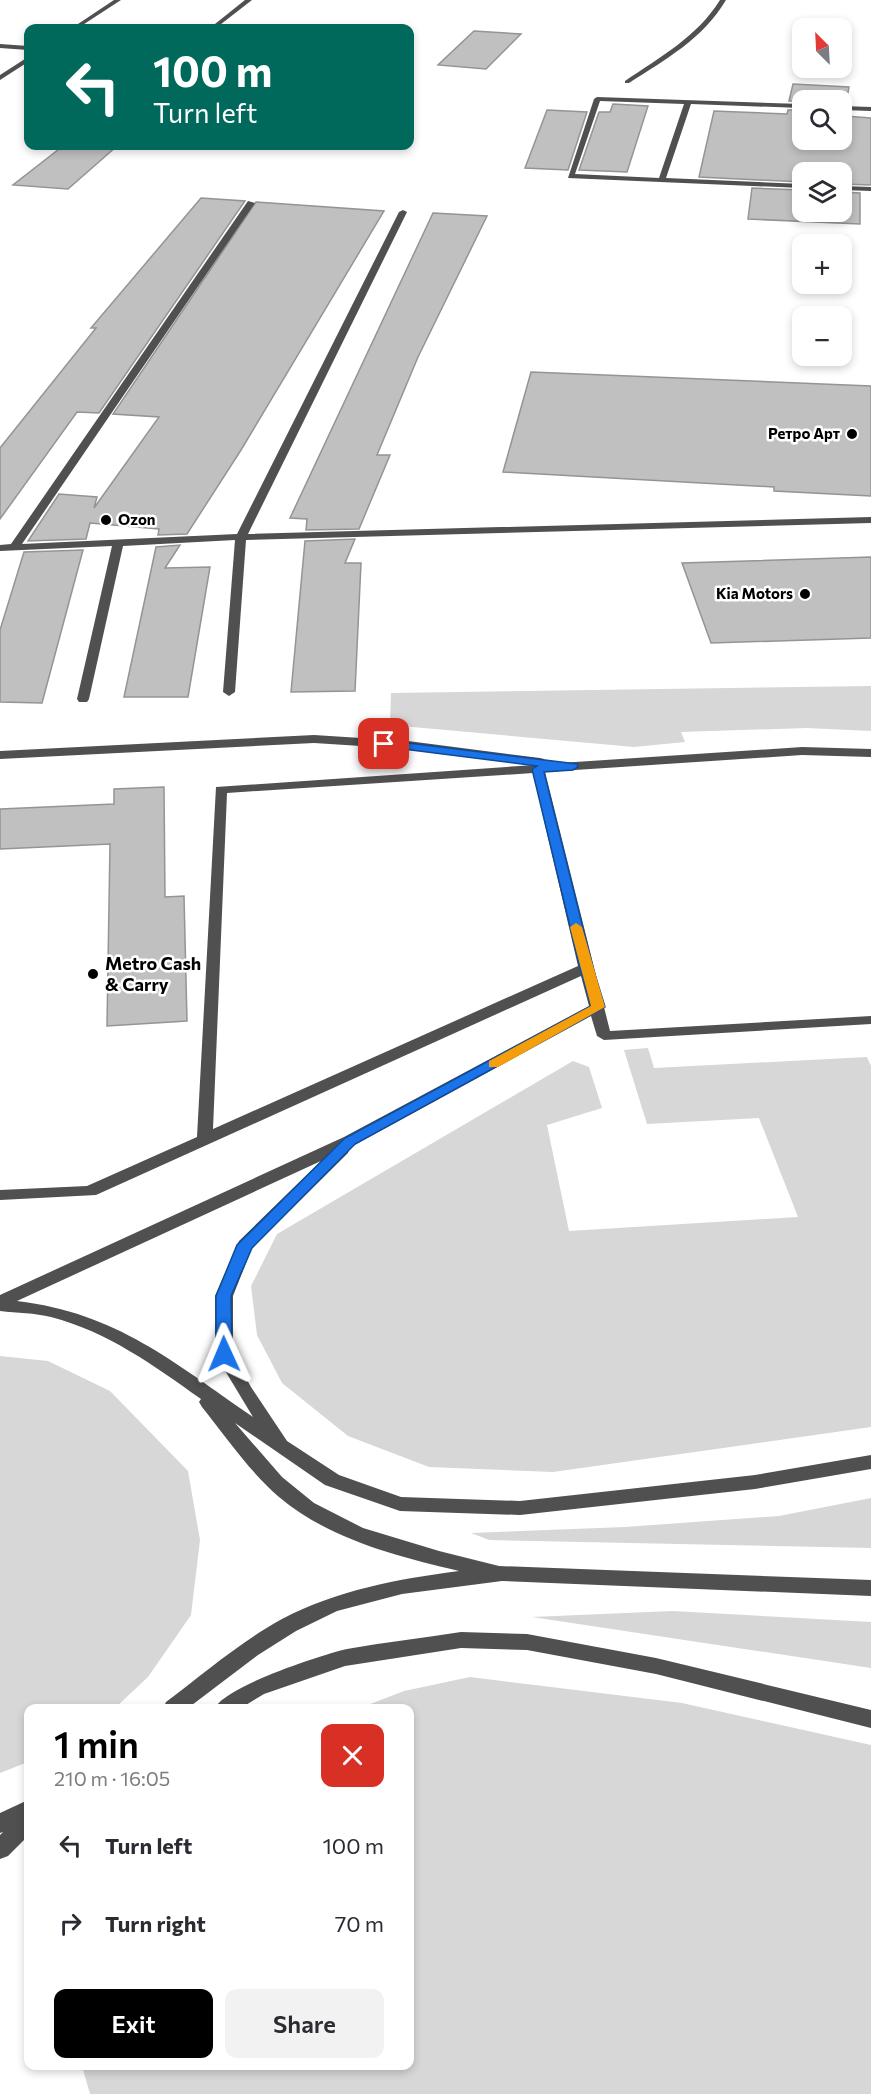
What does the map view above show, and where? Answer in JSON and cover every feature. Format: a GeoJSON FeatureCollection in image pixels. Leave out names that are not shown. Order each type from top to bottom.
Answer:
{"type":"FeatureCollection","features":[{"type":"Feature","properties":{"kind":"street"},"geometry":{"type":"LineString","coordinates":[[81,24],[118,0]]}},
{"type":"Feature","properties":{"kind":"street"},"geometry":{"type":"LineString","coordinates":[[218,24],[249,0]]}},
{"type":"Feature","properties":{"kind":"street"},"geometry":{"type":"LineString","coordinates":[[627,82],[691,39],[718,11],[723,0]]}},
{"type":"Feature","properties":{"kind":"street"},"geometry":{"type":"LineString","coordinates":[[0,46],[24,48]]}},
{"type":"Feature","properties":{"kind":"street"},"geometry":{"type":"LineString","coordinates":[[0,78],[24,62]]}},
{"type":"Feature","properties":{"kind":"street"},"geometry":{"type":"LineString","coordinates":[[792,106],[597,99],[571,176],[792,186]]}},
{"type":"Feature","properties":{"kind":"street"},"geometry":{"type":"LineString","coordinates":[[662,179],[689,101]]}},
{"type":"Feature","properties":{"kind":"street"},"geometry":{"type":"LineString","coordinates":[[852,108],[871,109]]}},
{"type":"Feature","properties":{"kind":"street"},"geometry":{"type":"LineString","coordinates":[[852,188],[871,189]]}},
{"type":"Feature","properties":{"kind":"street"},"geometry":{"type":"LineString","coordinates":[[14,548],[251,203]]}},
{"type":"Feature","properties":{"kind":"street"},"geometry":{"type":"LineString","coordinates":[[229,692],[241,537],[403,212]]}},
{"type":"Feature","properties":{"kind":"street"},"geometry":{"type":"LineString","coordinates":[[0,548],[241,537],[871,520]]}},
{"type":"Feature","properties":{"kind":"street"},"geometry":{"type":"LineString","coordinates":[[83,699],[118,542]]}},
{"type":"Feature","properties":{"kind":"street"},"geometry":{"type":"LineString","coordinates":[[0,755],[314,739],[408,745],[573,767]]}},
{"type":"Feature","properties":{"kind":"street"},"geometry":{"type":"LineString","coordinates":[[205,1140],[221,790],[802,751],[871,753]]}},
{"type":"Feature","properties":{"kind":"street"},"geometry":{"type":"LineString","coordinates":[[538,769],[604,1036],[871,1020]]}},
{"type":"Feature","properties":{"kind":"street"},"geometry":{"type":"LineString","coordinates":[[0,1195],[90,1191],[586,968]]}},
{"type":"Feature","properties":{"kind":"street"},"geometry":{"type":"LineString","coordinates":[[0,1304],[350,1141],[598,1007]]}},
{"type":"Feature","properties":{"kind":"street"},"geometry":{"type":"LineString","coordinates":[[283,1448],[244,1391],[224,1354],[224,1296],[245,1245],[350,1141]]}},
{"type":"Feature","properties":{"kind":"street"},"geometry":{"type":"LineString","coordinates":[[0,1304],[50,1311],[98,1326],[140,1347],[332,1480],[399,1504],[520,1508],[755,1482],[871,1462]]}},
{"type":"Feature","properties":{"kind":"street"},"geometry":{"type":"LineString","coordinates":[[197,1387],[255,1462],[288,1494],[331,1521],[402,1550],[502,1573]]}},
{"type":"Feature","properties":{"kind":"street"},"geometry":{"type":"LineString","coordinates":[[177,1704],[251,1649],[290,1625],[332,1605],[402,1586],[502,1573],[871,1588]]}},
{"type":"Feature","properties":{"kind":"street"},"geometry":{"type":"LineString","coordinates":[[231,1704],[257,1688],[345,1658],[461,1640],[527,1642],[656,1666],[871,1719]]}},
{"type":"Feature","properties":{"kind":"street"},"geometry":{"type":"LineString","coordinates":[[0,1824],[24,1811]]}},
{"type":"Feature","properties":{"kind":"street"},"geometry":{"type":"LineString","coordinates":[[0,1849],[24,1827]]}},
{"type":"Feature","properties":{"kind":"shaded area"},"geometry":{"type":"Polygon","coordinates":[[[871,686],[871,731],[807,728],[681,732],[685,742],[634,747],[390,725],[391,693],[871,686]]]}},
{"type":"Feature","properties":{"kind":"shaded area"},"geometry":{"type":"Polygon","coordinates":[[[648,1048],[654,1068],[867,1057],[871,1066],[871,1427],[553,1472],[429,1467],[348,1436],[282,1383],[257,1335],[251,1286],[277,1234],[573,1061],[589,1067],[602,1108],[547,1125],[569,1231],[798,1217],[759,1118],[647,1124],[624,1050],[648,1048]]]}},
{"type":"Feature","properties":{"kind":"shaded area"},"geometry":{"type":"Polygon","coordinates":[[[0,1356],[48,1361],[110,1391],[188,1471],[200,1540],[191,1615],[148,1677],[119,1704],[24,1704],[24,1764],[0,1773],[0,1356]]]}},
{"type":"Feature","properties":{"kind":"shaded area"},"geometry":{"type":"Polygon","coordinates":[[[871,1498],[871,1548],[489,1540],[471,1533],[625,1527],[779,1516],[871,1498]]]}},
{"type":"Feature","properties":{"kind":"shaded area"},"geometry":{"type":"Polygon","coordinates":[[[672,1611],[871,1622],[871,1668],[532,1617],[672,1611]]]}},
{"type":"Feature","properties":{"kind":"shaded area"},"geometry":{"type":"Polygon","coordinates":[[[470,1677],[682,1703],[871,1745],[871,2094],[90,2094],[83,2070],[414,2070],[414,1704],[370,1704],[404,1691],[470,1677]]]}},
{"type":"Feature","properties":{"kind":"building"},"geometry":{"type":"Polygon","coordinates":[[[474,31],[521,34],[486,69],[438,65],[474,31]]]}},
{"type":"Feature","properties":{"kind":"building"},"geometry":{"type":"Polygon","coordinates":[[[793,84],[849,87],[848,90],[792,90],[792,101],[789,101],[793,84]]]}},
{"type":"Feature","properties":{"kind":"building"},"geometry":{"type":"Polygon","coordinates":[[[613,104],[648,106],[627,172],[579,170],[599,112],[610,112],[613,104]]]}},
{"type":"Feature","properties":{"kind":"building"},"geometry":{"type":"Polygon","coordinates":[[[547,110],[587,112],[568,170],[525,168],[547,110]]]}},
{"type":"Feature","properties":{"kind":"building"},"geometry":{"type":"Polygon","coordinates":[[[788,110],[792,110],[792,150],[852,150],[852,117],[871,118],[871,185],[852,184],[852,162],[792,162],[792,182],[699,177],[714,111],[787,114],[788,110]]]}},
{"type":"Feature","properties":{"kind":"building"},"geometry":{"type":"Polygon","coordinates":[[[58,150],[112,150],[68,189],[13,185],[58,150]]]}},
{"type":"Feature","properties":{"kind":"building"},"geometry":{"type":"Polygon","coordinates":[[[752,188],[792,190],[792,221],[748,219],[752,188]]]}},
{"type":"Feature","properties":{"kind":"building"},"geometry":{"type":"Polygon","coordinates":[[[852,193],[860,193],[860,224],[815,222],[852,222],[852,193]]]}},
{"type":"Feature","properties":{"kind":"building"},"geometry":{"type":"Polygon","coordinates":[[[201,198],[245,201],[99,413],[77,412],[0,519],[0,448],[96,328],[91,328],[201,198]]]}},
{"type":"Feature","properties":{"kind":"building"},"geometry":{"type":"Polygon","coordinates":[[[256,202],[384,211],[241,450],[187,534],[158,535],[159,529],[90,523],[86,539],[28,541],[59,494],[97,497],[94,508],[159,417],[113,414],[256,202]]]}},
{"type":"Feature","properties":{"kind":"building"},"geometry":{"type":"Polygon","coordinates":[[[433,213],[487,216],[418,357],[377,455],[390,455],[359,529],[306,530],[307,519],[290,518],[433,213]]]}},
{"type":"Feature","properties":{"kind":"building"},"geometry":{"type":"Polygon","coordinates":[[[531,372],[871,386],[871,496],[774,491],[774,487],[503,472],[531,372]]]}},
{"type":"Feature","properties":{"kind":"building"},"geometry":{"type":"Polygon","coordinates":[[[355,539],[345,563],[361,563],[355,691],[291,692],[305,541],[355,539]]]}},
{"type":"Feature","properties":{"kind":"building"},"geometry":{"type":"Polygon","coordinates":[[[180,545],[165,568],[210,567],[188,697],[124,697],[156,547],[180,545]]]}},
{"type":"Feature","properties":{"kind":"building"},"geometry":{"type":"Polygon","coordinates":[[[83,550],[42,703],[0,702],[0,630],[24,552],[83,550]]]}},
{"type":"Feature","properties":{"kind":"building"},"geometry":{"type":"Polygon","coordinates":[[[871,557],[871,638],[711,643],[682,563],[871,557]]]}},
{"type":"Feature","properties":{"kind":"building","name":"Metro Cash & Carry"},"geometry":{"type":"Polygon","coordinates":[[[164,787],[165,897],[184,896],[187,1021],[107,1026],[110,844],[0,849],[0,809],[114,804],[114,789],[164,787]]]}},
{"type":"Feature","properties":{"kind":"slow traffic"},"geometry":{"type":"LineString","coordinates":[[494,1064],[598,1007],[576,927]]}},
{"type":"Feature","properties":{"kind":"place","name":"Ретро Арт"},"geometry":{"type":"Point","coordinates":[852,434]}},
{"type":"Feature","properties":{"kind":"place","name":"Ozon"},"geometry":{"type":"Point","coordinates":[106,520]}},
{"type":"Feature","properties":{"kind":"place","name":"Kia Motors"},"geometry":{"type":"Point","coordinates":[805,594]}},
{"type":"Feature","properties":{"kind":"place","name":"Metro Cash & Carry"},"geometry":{"type":"Point","coordinates":[93,974]}},
{"type":"Feature","properties":{"kind":"route"},"geometry":{"type":"LineString","coordinates":[[224,1354],[224,1296],[245,1245],[350,1141],[598,1007],[586,968],[538,769],[573,767],[408,745],[384,744]]}}]}
